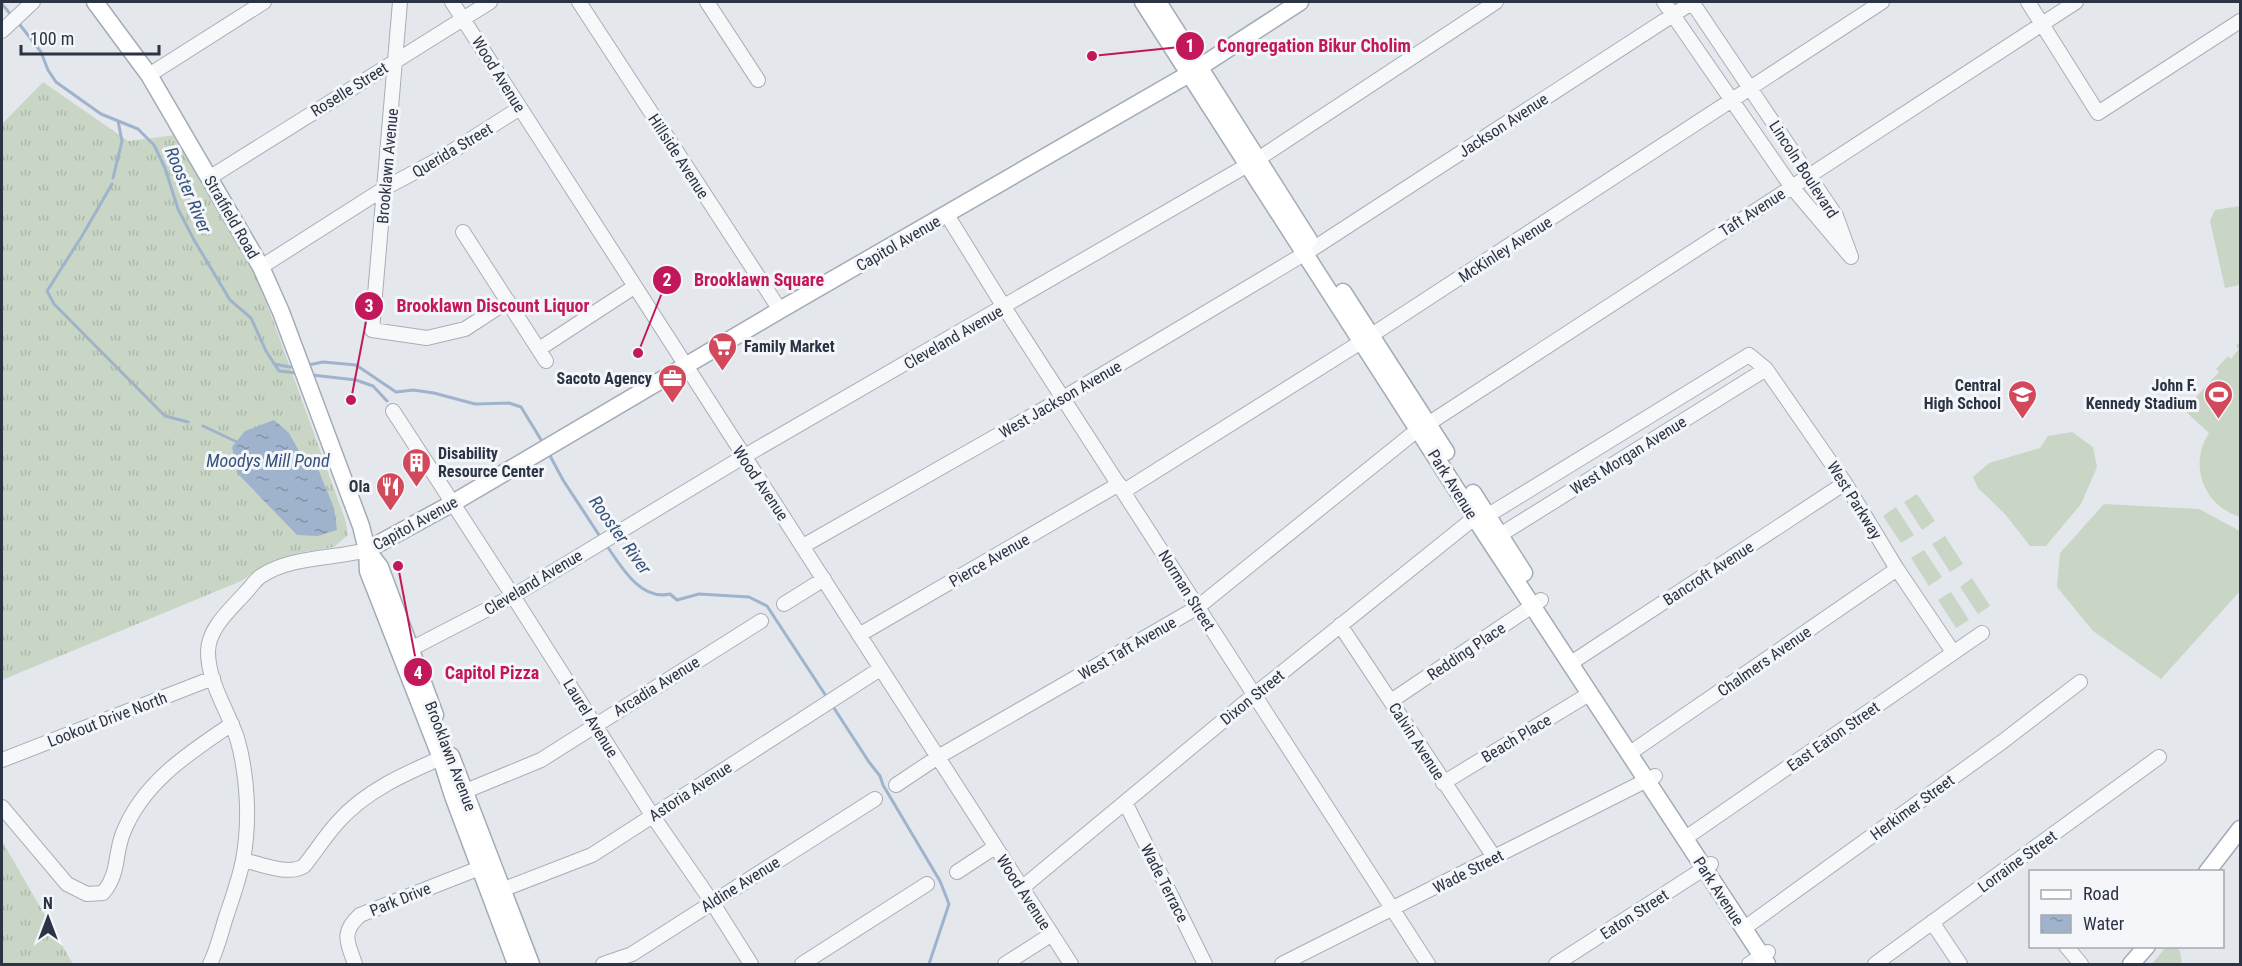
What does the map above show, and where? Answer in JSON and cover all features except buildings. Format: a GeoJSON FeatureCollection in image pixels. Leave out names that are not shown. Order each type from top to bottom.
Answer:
{"type":"FeatureCollection","features":[{"type":"Feature","properties":{"kind":"main road","name":"Stratfield Road"},"geometry":{"type":"LineString","coordinates":[[95,2],[149,75],[261,267],[307,383]]}},
{"type":"Feature","properties":{"kind":"main road","name":"Park Avenue"},"geometry":{"type":"LineString","coordinates":[[1143,2],[1195,71]]}},
{"type":"Feature","properties":{"kind":"main road","name":"Park Avenue"},"geometry":{"type":"LineString","coordinates":[[1158,2],[1195,71],[1252,162],[1747,926],[1764,960]]}},
{"type":"Feature","properties":{"kind":"main road","name":"Capitol Avenue"},"geometry":{"type":"LineString","coordinates":[[367,550],[453,503],[780,309],[1195,71],[1300,2]]}},
{"type":"Feature","properties":{"kind":"main road","name":"Brooklawn Avenue"},"geometry":{"type":"LineString","coordinates":[[307,383],[361,526],[367,550],[368,571],[405,652],[496,892],[531,964]]}},
{"type":"Feature","properties":{"kind":"main road","name":"Park Avenue"},"geometry":{"type":"LineString","coordinates":[[1574,660],[1589,694],[1633,751]]}},
{"type":"Feature","properties":{"kind":"main road"},"geometry":{"type":"LineString","coordinates":[[2209,870],[2241,829]]}},
{"type":"Feature","properties":{"kind":"main road","name":"Brooklawn Avenue"},"geometry":{"type":"LineString","coordinates":[[496,892],[516,964]]}},
{"type":"Feature","properties":{"kind":"main road"},"geometry":{"type":"LineString","coordinates":[[2132,964],[2145,948]]}},
{"type":"Feature","properties":{"kind":"street"},"geometry":{"type":"LineString","coordinates":[[5,28],[33,2]]}},
{"type":"Feature","properties":{"kind":"street"},"geometry":{"type":"LineString","coordinates":[[149,75],[264,2]]}},
{"type":"Feature","properties":{"kind":"street","name":"Brooklawn Avenue"},"geometry":{"type":"LineString","coordinates":[[400,2],[386,188],[372,330],[427,338],[465,329],[508,301]]}},
{"type":"Feature","properties":{"kind":"street","name":"Wood Avenue"},"geometry":{"type":"LineString","coordinates":[[452,2],[1071,964]]}},
{"type":"Feature","properties":{"kind":"street","name":"Roselle Street"},"geometry":{"type":"LineString","coordinates":[[209,178],[490,2]]}},
{"type":"Feature","properties":{"kind":"street","name":"Hillside Avenue"},"geometry":{"type":"LineString","coordinates":[[579,2],[780,309]]}},
{"type":"Feature","properties":{"kind":"street"},"geometry":{"type":"LineString","coordinates":[[707,2],[758,80]]}},
{"type":"Feature","properties":{"kind":"street","name":"Cleveland Avenue"},"geometry":{"type":"LineString","coordinates":[[405,652],[513,596],[743,457],[1252,162],[1496,2]]}},
{"type":"Feature","properties":{"kind":"street","name":"Lincoln Boulevard"},"geometry":{"type":"LineString","coordinates":[[1664,2],[1791,186],[1851,257],[1836,216],[1693,2]]}},
{"type":"Feature","properties":{"kind":"street","name":"Jackson Avenue"},"geometry":{"type":"LineString","coordinates":[[1309,251],[1693,2]]}},
{"type":"Feature","properties":{"kind":"street","name":"McKinley Avenue"},"geometry":{"type":"LineString","coordinates":[[1122,488],[1366,339],[1882,2]]}},
{"type":"Feature","properties":{"kind":"street"},"geometry":{"type":"LineString","coordinates":[[2028,2],[2098,113],[2241,21]]}},
{"type":"Feature","properties":{"kind":"street","name":"Taft Avenue"},"geometry":{"type":"LineString","coordinates":[[1424,427],[2076,2]]}},
{"type":"Feature","properties":{"kind":"street","name":"Querida Street"},"geometry":{"type":"LineString","coordinates":[[261,267],[386,188],[443,157],[520,108]]}},
{"type":"Feature","properties":{"kind":"street","name":"Norman Street"},"geometry":{"type":"LineString","coordinates":[[947,215],[1428,964]]}},
{"type":"Feature","properties":{"kind":"street"},"geometry":{"type":"LineString","coordinates":[[463,232],[546,361]]}},
{"type":"Feature","properties":{"kind":"street","name":"West Jackson Avenue"},"geometry":{"type":"LineString","coordinates":[[803,546],[1063,398],[1309,251]]}},
{"type":"Feature","properties":{"kind":"street"},"geometry":{"type":"LineString","coordinates":[[539,349],[634,287]]}},
{"type":"Feature","properties":{"kind":"street","name":"West Parkway"},"geometry":{"type":"LineString","coordinates":[[1749,355],[1766,369],[1845,483],[1897,569],[1953,652]]}},
{"type":"Feature","properties":{"kind":"street","name":"West Morgan Avenue"},"geometry":{"type":"LineString","coordinates":[[1481,517],[1749,355]]}},
{"type":"Feature","properties":{"kind":"street","name":"West Morgan Avenue"},"geometry":{"type":"LineString","coordinates":[[1495,538],[1766,369]]}},
{"type":"Feature","properties":{"kind":"street","name":"Laurel Avenue"},"geometry":{"type":"LineString","coordinates":[[393,411],[596,724],[652,815],[712,902],[751,964]]}},
{"type":"Feature","properties":{"kind":"street","name":"West Taft Avenue"},"geometry":{"type":"LineString","coordinates":[[896,785],[938,757],[1198,607],[1424,427]]}},
{"type":"Feature","properties":{"kind":"street","name":"Bancroft Avenue"},"geometry":{"type":"LineString","coordinates":[[1574,660],[1845,483]]}},
{"type":"Feature","properties":{"kind":"street","name":"Pierce Avenue"},"geometry":{"type":"LineString","coordinates":[[859,635],[1122,488]]}},
{"type":"Feature","properties":{"kind":"street","name":"Dixon Street"},"geometry":{"type":"LineString","coordinates":[[1023,887],[1340,625],[1468,523],[1481,517]]}},
{"type":"Feature","properties":{"kind":"street"},"geometry":{"type":"LineString","coordinates":[[210,964],[243,860],[246,787],[242,755],[232,723],[213,678],[208,650],[213,634],[220,621],[260,577],[278,567],[367,550]]}},
{"type":"Feature","properties":{"kind":"street","name":"Chalmers Avenue"},"geometry":{"type":"LineString","coordinates":[[1633,751],[1897,569]]}},
{"type":"Feature","properties":{"kind":"street"},"geometry":{"type":"LineString","coordinates":[[784,604],[824,579]]}},
{"type":"Feature","properties":{"kind":"street","name":"Redding Place"},"geometry":{"type":"LineString","coordinates":[[1391,701],[1537,603]]}},
{"type":"Feature","properties":{"kind":"street","name":"Arcadia Avenue"},"geometry":{"type":"LineString","coordinates":[[459,794],[541,760],[761,621]]}},
{"type":"Feature","properties":{"kind":"street","name":"Calvin Avenue"},"geometry":{"type":"LineString","coordinates":[[1340,625],[1494,857]]}},
{"type":"Feature","properties":{"kind":"street","name":"East Eaton Street"},"geometry":{"type":"LineString","coordinates":[[1689,837],[1982,633]]}},
{"type":"Feature","properties":{"kind":"street","name":"Astoria Avenue"},"geometry":{"type":"LineString","coordinates":[[496,892],[592,855],[880,669]]}},
{"type":"Feature","properties":{"kind":"street","name":"Lookout Drive North"},"geometry":{"type":"LineString","coordinates":[[2,760],[213,678]]}},
{"type":"Feature","properties":{"kind":"street","name":"Herkimer Street"},"geometry":{"type":"LineString","coordinates":[[1747,926],[2002,742],[2080,682]]}},
{"type":"Feature","properties":{"kind":"street","name":"Beach Place"},"geometry":{"type":"LineString","coordinates":[[1443,783],[1589,694]]}},
{"type":"Feature","properties":{"kind":"street"},"geometry":{"type":"LineString","coordinates":[[2,807],[67,884],[87,894],[103,893],[113,881],[123,834],[140,800],[165,773],[187,754],[232,723]]}},
{"type":"Feature","properties":{"kind":"street"},"geometry":{"type":"LineString","coordinates":[[243,860],[288,870],[304,866],[339,821],[361,802],[399,777],[445,756]]}},
{"type":"Feature","properties":{"kind":"street","name":"Lorraine Street"},"geometry":{"type":"LineString","coordinates":[[1875,964],[2159,757]]}},
{"type":"Feature","properties":{"kind":"street","name":"Wade Street"},"geometry":{"type":"LineString","coordinates":[[1282,964],[1651,778]]}},
{"type":"Feature","properties":{"kind":"street","name":"Aldine Avenue"},"geometry":{"type":"LineString","coordinates":[[603,964],[632,954],[875,799]]}},
{"type":"Feature","properties":{"kind":"street","name":"Wade Terrace"},"geometry":{"type":"LineString","coordinates":[[1125,802],[1205,964]]}},
{"type":"Feature","properties":{"kind":"street"},"geometry":{"type":"LineString","coordinates":[[957,872],[995,847]]}},
{"type":"Feature","properties":{"kind":"street","name":"Park Drive"},"geometry":{"type":"LineString","coordinates":[[355,964],[346,937],[348,929],[360,915],[486,866]]}},
{"type":"Feature","properties":{"kind":"street","name":"Eaton Street"},"geometry":{"type":"LineString","coordinates":[[1556,964],[1707,866]]}},
{"type":"Feature","properties":{"kind":"street"},"geometry":{"type":"LineString","coordinates":[[802,964],[927,884]]}},
{"type":"Feature","properties":{"kind":"street"},"geometry":{"type":"LineString","coordinates":[[1932,922],[1960,964]]}},
{"type":"Feature","properties":{"kind":"street"},"geometry":{"type":"LineString","coordinates":[[1005,964],[1052,934]]}},
{"type":"Feature","properties":{"kind":"street"},"geometry":{"type":"LineString","coordinates":[[2068,948],[2081,964]]}},
{"type":"Feature","properties":{"kind":"green space"},"geometry":{"type":"Polygon","coordinates":[[[43,82],[128,141],[176,135],[254,268],[345,519],[348,535],[334,547],[298,553],[263,566],[241,581],[2,680],[2,124],[43,82]]]}},
{"type":"Feature","properties":{"kind":"green space"},"geometry":{"type":"Polygon","coordinates":[[[2240,206],[2240,285],[2225,288],[2210,221],[2215,210],[2240,206]]]}},
{"type":"Feature","properties":{"kind":"green space","name":"John F. Kennedy Stadium"},"geometry":{"type":"Polygon","coordinates":[[[2240,342],[2240,517],[2227,512],[2217,504],[2203,483],[2200,458],[2209,433],[2184,410],[2219,372],[2216,369],[2228,356],[2231,359],[2239,349],[2236,346],[2240,342]]]}},
{"type":"Feature","properties":{"kind":"green space"},"geometry":{"type":"Polygon","coordinates":[[[2072,432],[2093,447],[2097,467],[2081,504],[2046,546],[2030,546],[2005,514],[1978,488],[1973,477],[1989,463],[2040,448],[2048,436],[2072,432]]]}},
{"type":"Feature","properties":{"kind":"green space"},"geometry":{"type":"Polygon","coordinates":[[[1917,494],[1935,521],[1922,530],[1904,502],[1917,494]]]}},
{"type":"Feature","properties":{"kind":"green space"},"geometry":{"type":"Polygon","coordinates":[[[2104,504],[2199,509],[2240,531],[2240,591],[2161,679],[2093,631],[2057,587],[2060,553],[2104,504]]]}},
{"type":"Feature","properties":{"kind":"green space"},"geometry":{"type":"Polygon","coordinates":[[[1896,507],[1914,535],[1901,543],[1883,516],[1896,507]]]}},
{"type":"Feature","properties":{"kind":"green space"},"geometry":{"type":"Polygon","coordinates":[[[1945,536],[1963,564],[1950,572],[1932,544],[1945,536]]]}},
{"type":"Feature","properties":{"kind":"green space"},"geometry":{"type":"Polygon","coordinates":[[[1924,550],[1942,577],[1929,586],[1911,558],[1924,550]]]}},
{"type":"Feature","properties":{"kind":"green space"},"geometry":{"type":"Polygon","coordinates":[[[1972,578],[1990,606],[1978,614],[1960,587],[1972,578]]]}},
{"type":"Feature","properties":{"kind":"green space"},"geometry":{"type":"Polygon","coordinates":[[[1951,592],[1969,620],[1956,628],[1938,600],[1951,592]]]}},
{"type":"Feature","properties":{"kind":"green space"},"geometry":{"type":"Polygon","coordinates":[[[2,841],[73,964],[2,964],[2,841]]]}},
{"type":"Feature","properties":{"kind":"green space"},"geometry":{"type":"Polygon","coordinates":[[[2165,948],[2177,948],[2180,951],[2182,964],[2152,964],[2165,948]]]}},
{"type":"Feature","properties":{"kind":"water","name":"Moodys Mill Pond"},"geometry":{"type":"Polygon","coordinates":[[[274,420],[289,433],[299,451],[314,459],[334,508],[337,530],[318,536],[297,535],[238,474],[232,447],[245,431],[274,420]]]}},
{"type":"Feature","properties":{"kind":"waterway","name":"Rooster River"},"geometry":{"type":"LineString","coordinates":[[2,4],[12,16]]}},
{"type":"Feature","properties":{"kind":"waterway","name":"Rooster River"},"geometry":{"type":"LineString","coordinates":[[17,21],[41,52],[56,82],[101,114],[138,129],[154,145],[165,168],[178,209],[230,300],[251,318],[266,351],[279,371],[297,373]]}},
{"type":"Feature","properties":{"kind":"waterway"},"geometry":{"type":"LineString","coordinates":[[113,178],[122,141],[118,121]]}},
{"type":"Feature","properties":{"kind":"waterway"},"geometry":{"type":"LineString","coordinates":[[112,184],[47,291],[54,304],[165,416],[188,422]]}},
{"type":"Feature","properties":{"kind":"waterway","name":"Rooster River"},"geometry":{"type":"LineString","coordinates":[[308,365],[323,362],[356,365],[396,392],[413,390],[434,393],[475,404],[509,403],[521,407],[543,443]]}},
{"type":"Feature","properties":{"kind":"waterway","name":"Rooster River"},"geometry":{"type":"LineString","coordinates":[[274,364],[296,367]]}},
{"type":"Feature","properties":{"kind":"waterway","name":"Rooster River"},"geometry":{"type":"LineString","coordinates":[[312,375],[356,380],[373,386],[387,401]]}},
{"type":"Feature","properties":{"kind":"waterway"},"geometry":{"type":"LineString","coordinates":[[203,426],[237,442]]}},
{"type":"Feature","properties":{"kind":"waterway","name":"Rooster River"},"geometry":{"type":"LineString","coordinates":[[548,452],[563,480],[601,538]]}},
{"type":"Feature","properties":{"kind":"waterway","name":"Rooster River"},"geometry":{"type":"LineString","coordinates":[[605,543],[624,571],[640,587],[649,592],[659,595],[670,594],[677,600],[699,594],[749,597],[767,606],[828,699]]}},
{"type":"Feature","properties":{"kind":"waterway","name":"Rooster River"},"geometry":{"type":"LineString","coordinates":[[832,705],[880,776],[883,785],[940,881],[949,904],[929,964]]}},
{"type":"Feature","properties":{"kind":"place","name":"Congregation Bikur Cholim"},"geometry":{"type":"Point","coordinates":[1092,56]}},
{"type":"Feature","properties":{"kind":"place","name":"Brooklawn Square"},"geometry":{"type":"Point","coordinates":[638,353]}},
{"type":"Feature","properties":{"kind":"place","name":"Family Market"},"geometry":{"type":"Point","coordinates":[723,372]}},
{"type":"Feature","properties":{"kind":"place","name":"Brooklawn Discount Liquor"},"geometry":{"type":"Point","coordinates":[351,400]}},
{"type":"Feature","properties":{"kind":"place","name":"Sacoto Agency"},"geometry":{"type":"Point","coordinates":[673,404]}},
{"type":"Feature","properties":{"kind":"place","name":"Central High School"},"geometry":{"type":"Point","coordinates":[2022,420]}},
{"type":"Feature","properties":{"kind":"place","name":"John F. Kennedy Stadium"},"geometry":{"type":"Point","coordinates":[2218,420]}},
{"type":"Feature","properties":{"kind":"place","name":"Disability Resource Center"},"geometry":{"type":"Point","coordinates":[417,488]}},
{"type":"Feature","properties":{"kind":"place","name":"Ola"},"geometry":{"type":"Point","coordinates":[391,512]}},
{"type":"Feature","properties":{"kind":"place","name":"Capitol Pizza"},"geometry":{"type":"Point","coordinates":[398,566]}}]}
